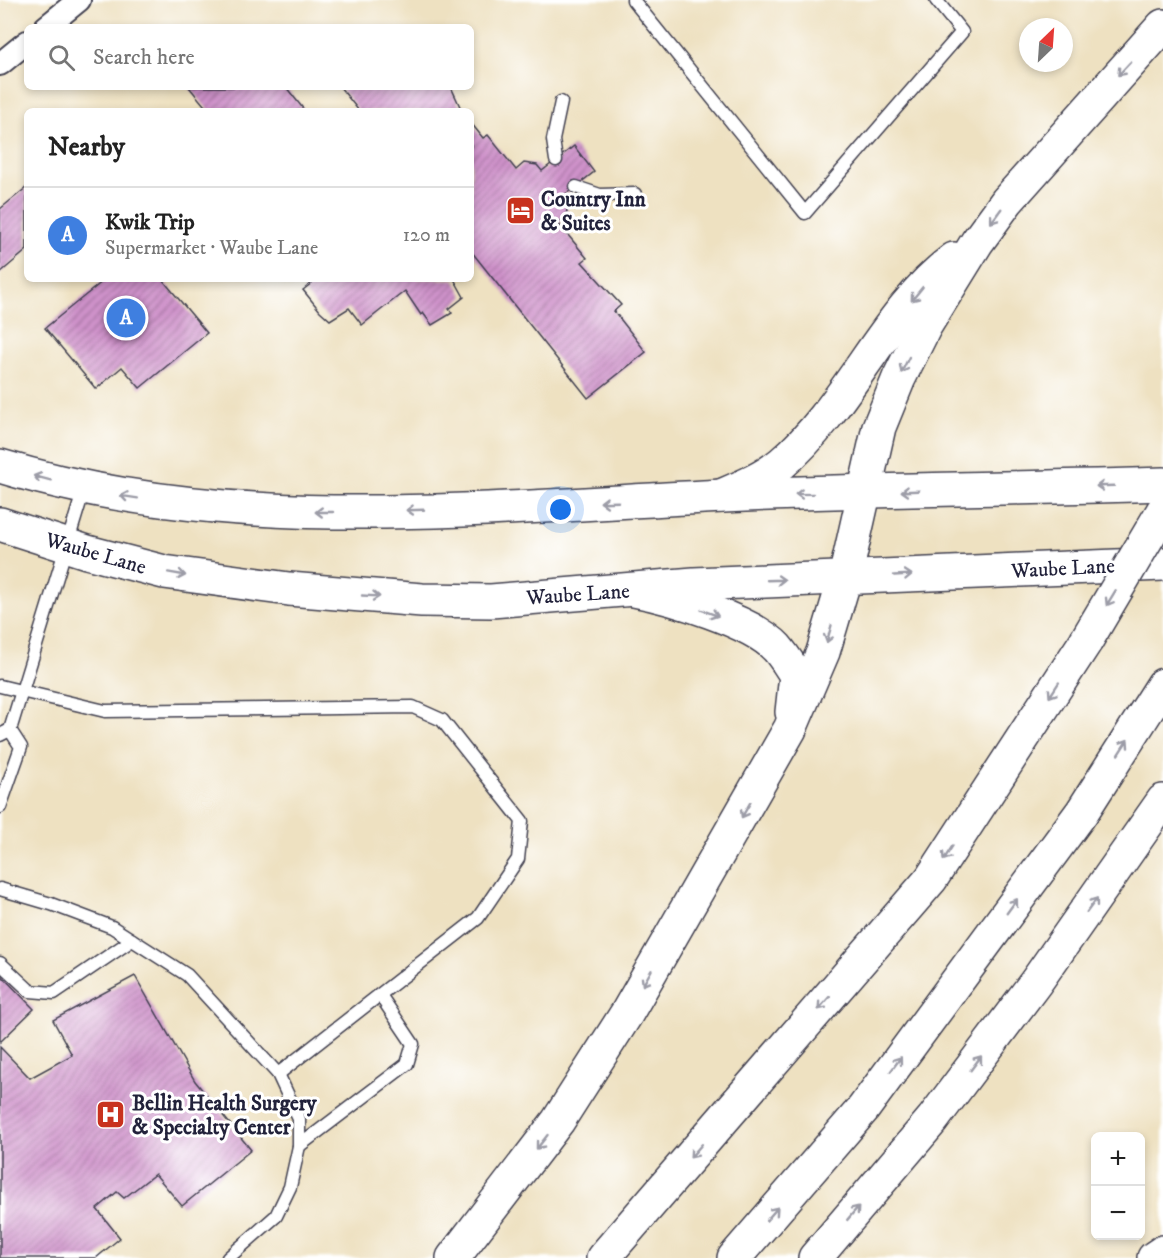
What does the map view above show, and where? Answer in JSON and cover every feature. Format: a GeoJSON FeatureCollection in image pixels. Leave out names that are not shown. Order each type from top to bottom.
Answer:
{"type":"FeatureCollection","features":[{"type":"Feature","properties":{"kind":"main road"},"geometry":{"type":"LineString","coordinates":[[453,1258],[558,1121],[633,1003],[790,729],[824,652],[845,578],[875,440],[899,378],[925,326],[977,242],[1031,173],[1163,26]]}},
{"type":"Feature","properties":{"kind":"main road"},"geometry":{"type":"LineString","coordinates":[[722,496],[765,475],[798,448],[925,284],[977,242]]}},
{"type":"Feature","properties":{"kind":"main road"},"geometry":{"type":"LineString","coordinates":[[0,466],[84,489],[201,506],[307,512],[414,510],[722,496],[1163,484]]}},
{"type":"Feature","properties":{"kind":"main road"},"geometry":{"type":"LineString","coordinates":[[603,1258],[931,879],[1086,640],[1163,511]]}},
{"type":"Feature","properties":{"kind":"main road","name":"Waube Lane"},"geometry":{"type":"LineString","coordinates":[[0,524],[67,546],[178,575],[356,595],[491,601],[694,584],[1163,564]]}},
{"type":"Feature","properties":{"kind":"main road"},"geometry":{"type":"LineString","coordinates":[[634,590],[668,597],[749,627],[776,647],[796,675],[790,729]]}},
{"type":"Feature","properties":{"kind":"main road"},"geometry":{"type":"LineString","coordinates":[[734,1258],[863,1109],[1082,812],[1163,685]]}},
{"type":"Feature","properties":{"kind":"main road"},"geometry":{"type":"LineString","coordinates":[[815,1258],[933,1119],[1036,982],[1163,801]]}},
{"type":"Feature","properties":{"kind":"main road"},"geometry":{"type":"LineString","coordinates":[[1154,1258],[1163,1251]]}},
{"type":"Feature","properties":{"kind":"street"},"geometry":{"type":"LineString","coordinates":[[50,24],[79,0]]}},
{"type":"Feature","properties":{"kind":"street"},"geometry":{"type":"LineString","coordinates":[[0,64],[24,44]]}},
{"type":"Feature","properties":{"kind":"lane"},"geometry":{"type":"LineString","coordinates":[[633,0],[805,213],[962,32],[936,0]]}},
{"type":"Feature","properties":{"kind":"lane"},"geometry":{"type":"LineString","coordinates":[[556,160],[553,140],[561,102]]}},
{"type":"Feature","properties":{"kind":"lane"},"geometry":{"type":"LineString","coordinates":[[576,187],[600,195],[635,194]]}},
{"type":"Feature","properties":{"kind":"lane"},"geometry":{"type":"LineString","coordinates":[[0,807],[21,747],[5,732],[20,693],[84,489]]}},
{"type":"Feature","properties":{"kind":"lane"},"geometry":{"type":"LineString","coordinates":[[0,686],[20,693],[105,711],[413,707],[442,720],[522,820],[518,859],[478,918],[278,1074]]}},
{"type":"Feature","properties":{"kind":"lane"},"geometry":{"type":"LineString","coordinates":[[0,889],[51,904],[112,927],[187,975],[278,1074],[299,1119],[299,1146],[290,1187],[276,1216],[228,1258]]}},
{"type":"Feature","properties":{"kind":"lane"},"geometry":{"type":"LineString","coordinates":[[0,963],[30,991],[54,993],[132,940]]}},
{"type":"Feature","properties":{"kind":"lane"},"geometry":{"type":"LineString","coordinates":[[299,1146],[407,1064],[413,1044],[380,995]]}},
{"type":"Feature","properties":{"kind":"building"},"geometry":{"type":"Polygon","coordinates":[[[192,90],[288,90],[303,108],[206,108],[192,90]]]}},
{"type":"Feature","properties":{"kind":"building"},"geometry":{"type":"Polygon","coordinates":[[[342,90],[452,90],[461,108],[357,108],[342,90]]]}},
{"type":"Feature","properties":{"kind":"building"},"geometry":{"type":"Polygon","coordinates":[[[474,127],[483,138],[488,135],[516,170],[524,163],[537,165],[542,171],[574,146],[594,172],[562,197],[568,204],[566,216],[558,223],[587,258],[582,262],[621,305],[614,311],[646,352],[588,398],[474,255],[474,127]]]}},
{"type":"Feature","properties":{"kind":"building"},"geometry":{"type":"Polygon","coordinates":[[[24,189],[24,253],[0,273],[0,209],[24,189]]]}},
{"type":"Feature","properties":{"kind":"building"},"geometry":{"type":"Polygon","coordinates":[[[102,282],[164,282],[207,333],[140,388],[122,367],[96,389],[45,328],[102,282]]]}},
{"type":"Feature","properties":{"kind":"building"},"geometry":{"type":"Polygon","coordinates":[[[313,282],[456,282],[464,297],[449,309],[452,313],[432,325],[423,313],[421,315],[405,291],[362,325],[349,308],[330,320],[303,290],[313,282]]]}},
{"type":"Feature","properties":{"kind":"building"},"geometry":{"type":"Polygon","coordinates":[[[0,974],[34,1009],[0,1042],[0,974]]]}},
{"type":"Feature","properties":{"kind":"building","name":"Bellin Health Surgery & Specialty Center"},"geometry":{"type":"Polygon","coordinates":[[[135,976],[195,1081],[251,1150],[182,1206],[155,1174],[124,1198],[117,1192],[97,1209],[120,1238],[96,1258],[0,1258],[0,1047],[30,1078],[72,1055],[53,1020],[135,976]]]}},
{"type":"Feature","properties":{"kind":"place","name":"Country Inn & Suites"},"geometry":{"type":"Point","coordinates":[520,211]}},
{"type":"Feature","properties":{"kind":"place","name":"Kwik Trip"},"geometry":{"type":"Point","coordinates":[126,318]}},
{"type":"Feature","properties":{"kind":"place","name":"Bellin Health Surgery & Specialty Center"},"geometry":{"type":"Point","coordinates":[111,1115]}}]}
